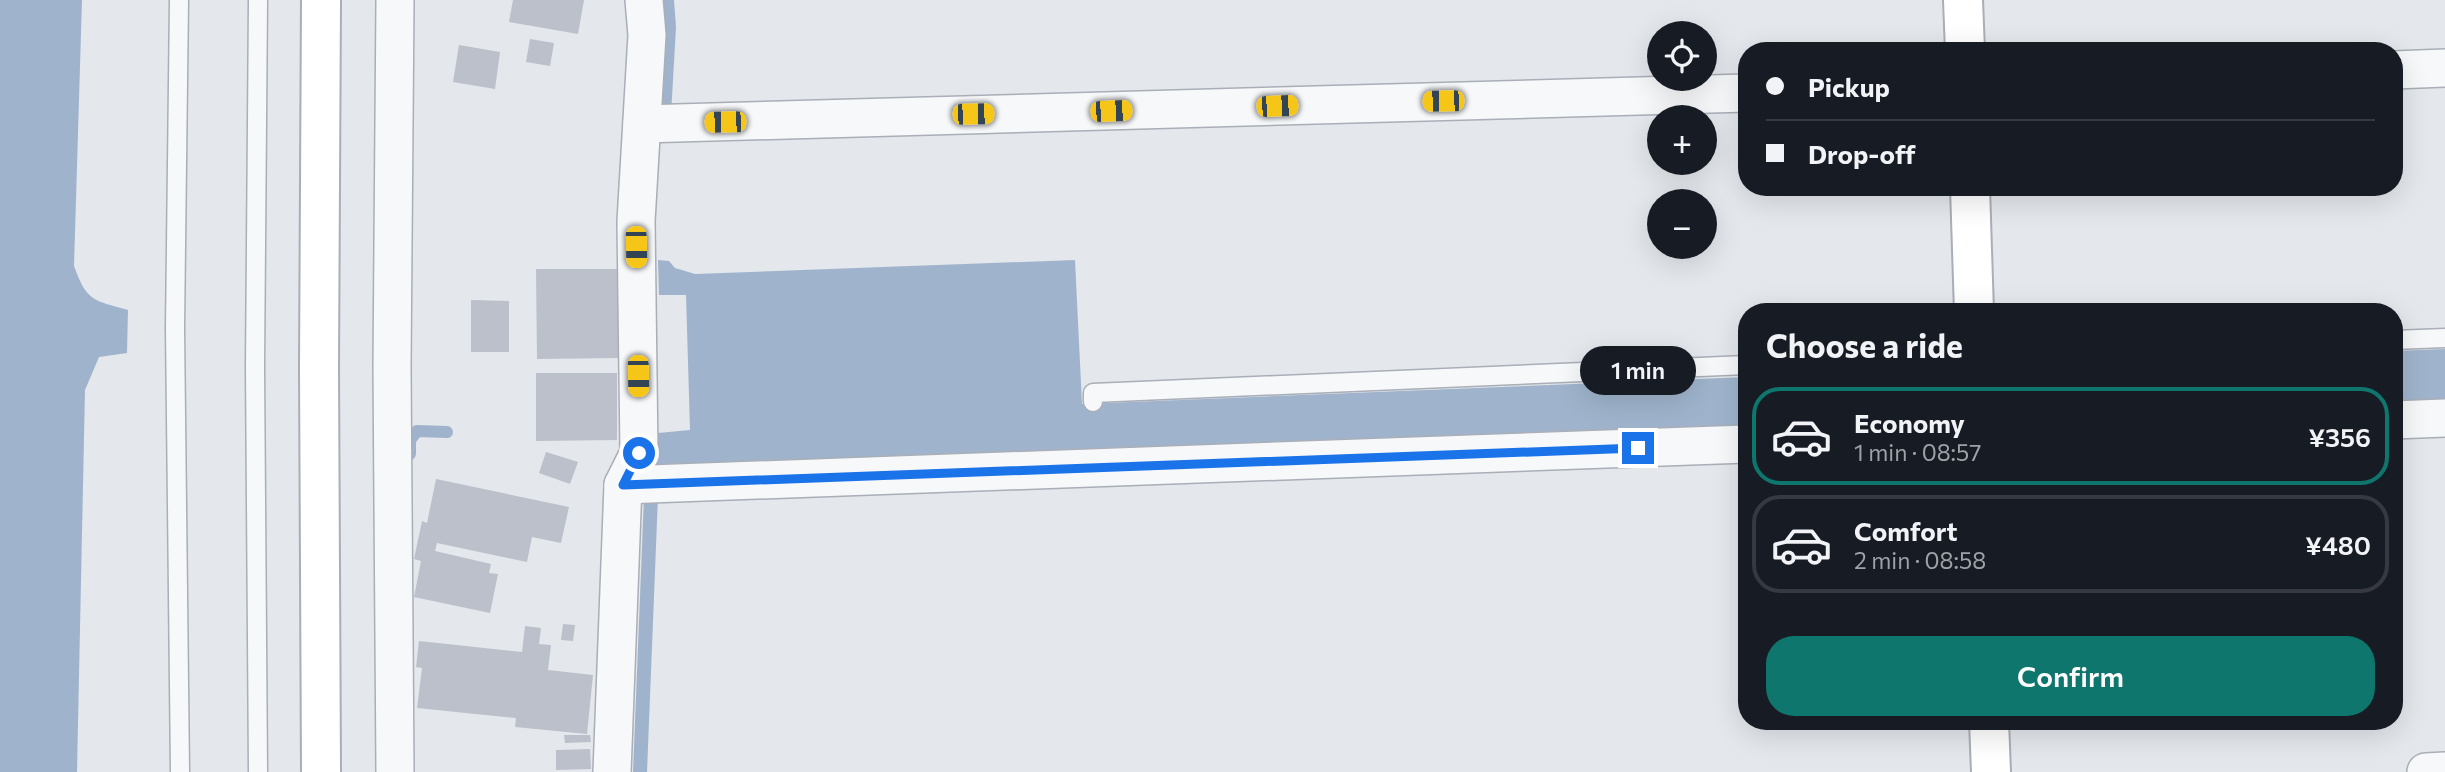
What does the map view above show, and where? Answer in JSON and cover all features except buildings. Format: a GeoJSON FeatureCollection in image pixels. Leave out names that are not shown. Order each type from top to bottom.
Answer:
{"type":"FeatureCollection","features":[{"type":"Feature","properties":{"kind":"street"},"geometry":{"type":"LineString","coordinates":[[321,0],[321,772]]}},
{"type":"Feature","properties":{"kind":"street"},"geometry":{"type":"LineString","coordinates":[[395,0],[395,772]]}},
{"type":"Feature","properties":{"kind":"street"},"geometry":{"type":"LineString","coordinates":[[612,772],[641,484],[636,221],[647,35],[643,0]]}},
{"type":"Feature","properties":{"kind":"street"},"geometry":{"type":"LineString","coordinates":[[1963,0],[1965,42]]}},
{"type":"Feature","properties":{"kind":"street"},"geometry":{"type":"LineString","coordinates":[[2403,70],[2445,68]]}},
{"type":"Feature","properties":{"kind":"street"},"geometry":{"type":"LineString","coordinates":[[642,124],[1738,93]]}},
{"type":"Feature","properties":{"kind":"street"},"geometry":{"type":"LineString","coordinates":[[1970,196],[1974,303]]}},
{"type":"Feature","properties":{"kind":"street"},"geometry":{"type":"LineString","coordinates":[[2403,420],[2445,418]]}},
{"type":"Feature","properties":{"kind":"street"},"geometry":{"type":"LineString","coordinates":[[641,484],[1738,444]]}},
{"type":"Feature","properties":{"kind":"street"},"geometry":{"type":"LineString","coordinates":[[1989,730],[1991,772]]}},
{"type":"Feature","properties":{"kind":"street"},"geometry":{"type":"LineString","coordinates":[[2426,772],[2445,771]]}},
{"type":"Feature","properties":{"kind":"lane"},"geometry":{"type":"LineString","coordinates":[[179,0],[175,328],[180,772]]}},
{"type":"Feature","properties":{"kind":"lane"},"geometry":{"type":"LineString","coordinates":[[258,0],[255,367],[258,772]]}},
{"type":"Feature","properties":{"kind":"lane"},"geometry":{"type":"LineString","coordinates":[[2403,340],[2445,338]]}},
{"type":"Feature","properties":{"kind":"lane"},"geometry":{"type":"LineString","coordinates":[[1093,402],[1093,393],[1738,365]]}},
{"type":"Feature","properties":{"kind":"water"},"geometry":{"type":"Polygon","coordinates":[[[0,0],[82,0],[74,266],[83,287],[93,298],[128,310],[127,353],[99,357],[85,390],[77,772],[0,772],[0,0]]]}},
{"type":"Feature","properties":{"kind":"water"},"geometry":{"type":"Polygon","coordinates":[[[662,0],[674,0],[676,27],[671,115],[660,111],[665,30],[662,0]]]}},
{"type":"Feature","properties":{"kind":"water"},"geometry":{"type":"Polygon","coordinates":[[[658,260],[669,261],[675,268],[695,274],[1075,260],[1082,404],[1738,377],[1738,428],[658,496],[647,772],[633,772],[644,496],[658,433],[690,430],[686,295],[659,295],[658,260]]]}},
{"type":"Feature","properties":{"kind":"water"},"geometry":{"type":"Polygon","coordinates":[[[2445,349],[2445,403],[2403,405],[2403,351],[2445,349]]]}},
{"type":"Feature","properties":{"kind":"waterway"},"geometry":{"type":"LineString","coordinates":[[410,454],[410,440],[417,431],[447,432]]}},
{"type":"Feature","properties":{"kind":"route"},"geometry":{"type":"LineString","coordinates":[[639,453],[623,485],[1638,448]]}}]}
